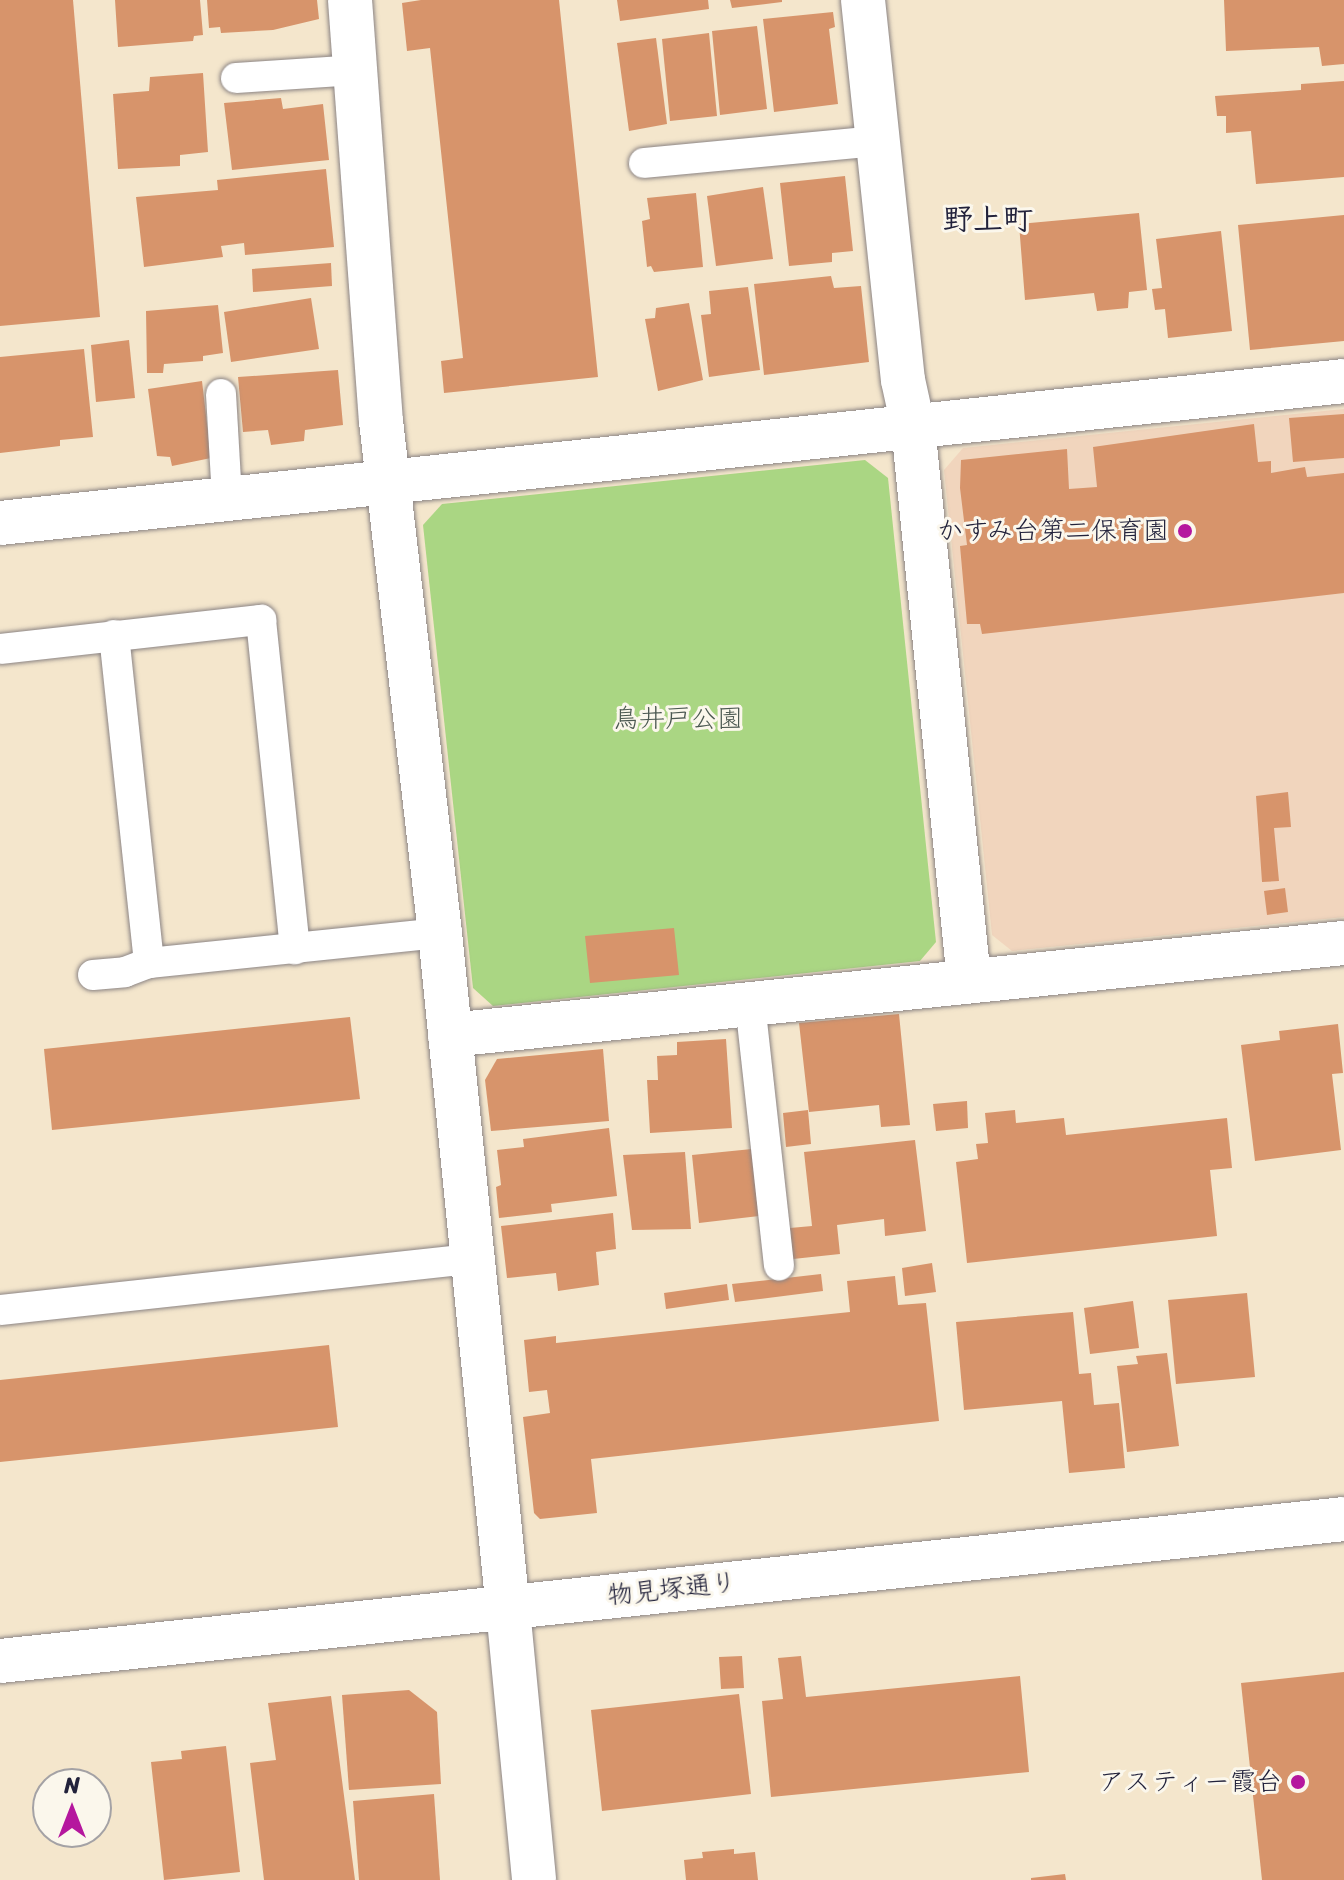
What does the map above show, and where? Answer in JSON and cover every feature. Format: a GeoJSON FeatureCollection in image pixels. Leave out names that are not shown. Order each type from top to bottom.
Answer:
{"type":"FeatureCollection","features":[{"type":"Feature","properties":{"kind":"street"},"geometry":{"type":"LineString","coordinates":[[350,0],[381,421],[391,479],[440,933],[534,1880]]}},
{"type":"Feature","properties":{"kind":"street"},"geometry":{"type":"LineString","coordinates":[[863,0],[903,380],[913,426],[969,980]]}},
{"type":"Feature","properties":{"kind":"street"},"geometry":{"type":"LineString","coordinates":[[0,523],[391,479],[1344,381]]}},
{"type":"Feature","properties":{"kind":"street"},"geometry":{"type":"LineString","coordinates":[[450,1035],[1344,943]]}},
{"type":"Feature","properties":{"kind":"street","name":"物見塚通り"},"geometry":{"type":"LineString","coordinates":[[0,1661],[1344,1519]]}},
{"type":"Feature","properties":{"kind":"lane"},"geometry":{"type":"LineString","coordinates":[[236,78],[355,70]]}},
{"type":"Feature","properties":{"kind":"lane"},"geometry":{"type":"LineString","coordinates":[[644,163],[878,141]]}},
{"type":"Feature","properties":{"kind":"lane"},"geometry":{"type":"LineString","coordinates":[[221,394],[227,498]]}},
{"type":"Feature","properties":{"kind":"lane"},"geometry":{"type":"LineString","coordinates":[[0,640],[0,649],[261,620],[295,949]]}},
{"type":"Feature","properties":{"kind":"lane"},"geometry":{"type":"LineString","coordinates":[[114,635],[149,963]]}},
{"type":"Feature","properties":{"kind":"lane"},"geometry":{"type":"LineString","coordinates":[[93,975],[125,972],[149,963],[440,933]]}},
{"type":"Feature","properties":{"kind":"lane"},"geometry":{"type":"LineString","coordinates":[[750,1003],[779,1265]]}},
{"type":"Feature","properties":{"kind":"lane"},"geometry":{"type":"LineString","coordinates":[[0,1310],[472,1259]]}},
{"type":"Feature","properties":{"kind":"shaded area"},"geometry":{"type":"Polygon","coordinates":[[[1344,409],[1344,917],[1012,951],[992,935],[944,470],[963,448],[1344,409]]]}},
{"type":"Feature","properties":{"kind":"green space","name":"鳥井戸公園"},"geometry":{"type":"Polygon","coordinates":[[[865,460],[888,478],[936,942],[920,961],[493,1006],[473,988],[423,525],[442,504],[865,460]]]}},
{"type":"Feature","properties":{"kind":"building"},"geometry":{"type":"Polygon","coordinates":[[[0,0],[73,0],[100,317],[0,326],[0,0]]]}},
{"type":"Feature","properties":{"kind":"building"},"geometry":{"type":"Polygon","coordinates":[[[115,0],[200,0],[203,35],[194,36],[193,41],[118,47],[115,0]]]}},
{"type":"Feature","properties":{"kind":"building"},"geometry":{"type":"Polygon","coordinates":[[[207,0],[317,0],[319,19],[273,30],[221,33],[220,27],[209,28],[207,0]]]}},
{"type":"Feature","properties":{"kind":"building"},"geometry":{"type":"Polygon","coordinates":[[[421,0],[559,0],[598,377],[444,393],[441,361],[463,358],[430,48],[407,51],[402,3],[421,0]]]}},
{"type":"Feature","properties":{"kind":"building"},"geometry":{"type":"Polygon","coordinates":[[[617,0],[708,0],[709,9],[620,21],[617,0]]]}},
{"type":"Feature","properties":{"kind":"building"},"geometry":{"type":"Polygon","coordinates":[[[730,0],[782,0],[782,2],[732,8],[730,0]]]}},
{"type":"Feature","properties":{"kind":"building"},"geometry":{"type":"Polygon","coordinates":[[[1224,0],[1344,0],[1344,64],[1322,66],[1319,47],[1226,51],[1224,0]]]}},
{"type":"Feature","properties":{"kind":"building"},"geometry":{"type":"Polygon","coordinates":[[[833,12],[835,27],[829,29],[838,104],[774,112],[763,19],[833,12]]]}},
{"type":"Feature","properties":{"kind":"building"},"geometry":{"type":"Polygon","coordinates":[[[757,26],[767,109],[720,115],[712,31],[757,26]]]}},
{"type":"Feature","properties":{"kind":"building"},"geometry":{"type":"Polygon","coordinates":[[[709,33],[717,116],[670,121],[662,39],[709,33]]]}},
{"type":"Feature","properties":{"kind":"building"},"geometry":{"type":"Polygon","coordinates":[[[656,38],[667,124],[629,131],[617,43],[656,38]]]}},
{"type":"Feature","properties":{"kind":"building"},"geometry":{"type":"Polygon","coordinates":[[[203,73],[208,152],[180,155],[180,166],[118,169],[113,94],[149,91],[150,77],[203,73]]]}},
{"type":"Feature","properties":{"kind":"building"},"geometry":{"type":"Polygon","coordinates":[[[1344,81],[1344,177],[1256,184],[1251,131],[1226,133],[1226,116],[1217,116],[1215,96],[1301,90],[1301,84],[1344,81]]]}},
{"type":"Feature","properties":{"kind":"building"},"geometry":{"type":"Polygon","coordinates":[[[281,98],[283,109],[323,104],[329,160],[232,170],[224,103],[281,98]]]}},
{"type":"Feature","properties":{"kind":"building"},"geometry":{"type":"Polygon","coordinates":[[[326,169],[334,247],[245,255],[244,243],[221,246],[223,257],[144,267],[136,197],[218,190],[217,180],[326,169]]]}},
{"type":"Feature","properties":{"kind":"building"},"geometry":{"type":"Polygon","coordinates":[[[845,176],[853,251],[832,253],[832,262],[789,266],[780,183],[845,176]]]}},
{"type":"Feature","properties":{"kind":"building"},"geometry":{"type":"Polygon","coordinates":[[[763,187],[773,259],[716,266],[707,196],[763,187]]]}},
{"type":"Feature","properties":{"kind":"building"},"geometry":{"type":"Polygon","coordinates":[[[696,193],[703,267],[654,272],[651,266],[647,267],[642,221],[650,219],[647,198],[696,193]]]}},
{"type":"Feature","properties":{"kind":"building"},"geometry":{"type":"Polygon","coordinates":[[[1139,213],[1147,290],[1129,292],[1128,308],[1097,311],[1094,293],[1025,300],[1019,224],[1139,213]]]}},
{"type":"Feature","properties":{"kind":"building"},"geometry":{"type":"Polygon","coordinates":[[[1344,215],[1344,341],[1250,350],[1238,225],[1344,215]]]}},
{"type":"Feature","properties":{"kind":"building"},"geometry":{"type":"Polygon","coordinates":[[[1221,231],[1232,331],[1168,338],[1165,309],[1155,310],[1152,289],[1162,288],[1156,239],[1221,231]]]}},
{"type":"Feature","properties":{"kind":"building"},"geometry":{"type":"Polygon","coordinates":[[[331,263],[332,286],[253,292],[252,269],[331,263]]]}},
{"type":"Feature","properties":{"kind":"building"},"geometry":{"type":"Polygon","coordinates":[[[831,276],[834,288],[861,286],[869,362],[764,375],[754,284],[831,276]]]}},
{"type":"Feature","properties":{"kind":"building"},"geometry":{"type":"Polygon","coordinates":[[[748,287],[760,370],[709,377],[701,315],[711,314],[709,291],[748,287]]]}},
{"type":"Feature","properties":{"kind":"building"},"geometry":{"type":"Polygon","coordinates":[[[311,298],[319,349],[231,362],[224,312],[311,298]]]}},
{"type":"Feature","properties":{"kind":"building"},"geometry":{"type":"Polygon","coordinates":[[[689,303],[703,380],[658,391],[645,319],[655,318],[656,308],[689,303]]]}},
{"type":"Feature","properties":{"kind":"building"},"geometry":{"type":"Polygon","coordinates":[[[218,305],[223,353],[203,356],[203,361],[164,364],[163,373],[147,373],[146,311],[218,305]]]}},
{"type":"Feature","properties":{"kind":"building"},"geometry":{"type":"Polygon","coordinates":[[[129,340],[135,398],[96,402],[91,345],[129,340]]]}},
{"type":"Feature","properties":{"kind":"building"},"geometry":{"type":"Polygon","coordinates":[[[84,349],[93,437],[60,440],[60,446],[0,453],[0,357],[84,349]]]}},
{"type":"Feature","properties":{"kind":"building"},"geometry":{"type":"Polygon","coordinates":[[[338,370],[343,425],[305,430],[304,441],[271,445],[268,430],[243,432],[238,377],[338,370]]]}},
{"type":"Feature","properties":{"kind":"building"},"geometry":{"type":"Polygon","coordinates":[[[202,381],[211,458],[172,466],[170,457],[157,456],[148,389],[202,381]]]}},
{"type":"Feature","properties":{"kind":"building"},"geometry":{"type":"Polygon","coordinates":[[[1344,414],[1344,458],[1293,462],[1289,418],[1344,414]]]}},
{"type":"Feature","properties":{"kind":"building"},"geometry":{"type":"Polygon","coordinates":[[[1254,424],[1258,462],[1271,461],[1271,473],[1305,467],[1307,477],[1344,473],[1344,593],[982,634],[980,624],[967,624],[960,546],[967,545],[960,488],[961,460],[1067,449],[1069,489],[1097,487],[1093,447],[1254,424]]]}},
{"type":"Feature","properties":{"kind":"building"},"geometry":{"type":"Polygon","coordinates":[[[1288,792],[1291,827],[1274,828],[1279,881],[1262,882],[1256,796],[1288,792]]]}},
{"type":"Feature","properties":{"kind":"building"},"geometry":{"type":"Polygon","coordinates":[[[1285,888],[1288,912],[1267,915],[1264,891],[1285,888]]]}},
{"type":"Feature","properties":{"kind":"building"},"geometry":{"type":"Polygon","coordinates":[[[674,928],[679,975],[590,983],[585,936],[674,928]]]}},
{"type":"Feature","properties":{"kind":"building"},"geometry":{"type":"Polygon","coordinates":[[[899,1014],[910,1125],[881,1127],[879,1105],[809,1112],[799,1023],[899,1014]]]}},
{"type":"Feature","properties":{"kind":"building"},"geometry":{"type":"Polygon","coordinates":[[[350,1017],[360,1099],[52,1130],[44,1049],[350,1017]]]}},
{"type":"Feature","properties":{"kind":"building"},"geometry":{"type":"Polygon","coordinates":[[[1338,1024],[1343,1073],[1332,1074],[1341,1150],[1255,1161],[1241,1045],[1280,1040],[1279,1031],[1338,1024]]]}},
{"type":"Feature","properties":{"kind":"building"},"geometry":{"type":"Polygon","coordinates":[[[726,1039],[732,1128],[650,1133],[647,1080],[658,1080],[657,1056],[677,1055],[677,1042],[726,1039]]]}},
{"type":"Feature","properties":{"kind":"building"},"geometry":{"type":"Polygon","coordinates":[[[603,1049],[609,1121],[491,1131],[485,1080],[497,1059],[603,1049]]]}},
{"type":"Feature","properties":{"kind":"building"},"geometry":{"type":"Polygon","coordinates":[[[967,1101],[968,1128],[936,1131],[933,1104],[967,1101]]]}},
{"type":"Feature","properties":{"kind":"building"},"geometry":{"type":"Polygon","coordinates":[[[808,1110],[811,1144],[786,1147],[783,1113],[808,1110]]]}},
{"type":"Feature","properties":{"kind":"building"},"geometry":{"type":"Polygon","coordinates":[[[1015,1110],[1016,1123],[1064,1118],[1066,1135],[1227,1118],[1232,1168],[1210,1170],[1217,1236],[967,1263],[956,1162],[978,1159],[976,1144],[988,1143],[985,1113],[1015,1110]]]}},
{"type":"Feature","properties":{"kind":"building"},"geometry":{"type":"Polygon","coordinates":[[[609,1128],[617,1196],[551,1204],[552,1212],[499,1218],[496,1187],[501,1185],[497,1150],[524,1147],[523,1139],[609,1128]]]}},
{"type":"Feature","properties":{"kind":"building"},"geometry":{"type":"Polygon","coordinates":[[[915,1140],[926,1231],[885,1236],[884,1219],[837,1225],[840,1254],[793,1259],[790,1228],[812,1226],[804,1152],[915,1140]]]}},
{"type":"Feature","properties":{"kind":"building"},"geometry":{"type":"Polygon","coordinates":[[[752,1149],[759,1216],[699,1223],[692,1155],[752,1149]]]}},
{"type":"Feature","properties":{"kind":"building"},"geometry":{"type":"Polygon","coordinates":[[[685,1152],[691,1229],[632,1230],[623,1155],[685,1152]]]}},
{"type":"Feature","properties":{"kind":"building"},"geometry":{"type":"Polygon","coordinates":[[[613,1213],[616,1249],[596,1252],[599,1285],[558,1291],[556,1273],[507,1278],[501,1226],[613,1213]]]}},
{"type":"Feature","properties":{"kind":"building"},"geometry":{"type":"Polygon","coordinates":[[[932,1263],[936,1292],[905,1296],[902,1268],[932,1263]]]}},
{"type":"Feature","properties":{"kind":"building"},"geometry":{"type":"Polygon","coordinates":[[[821,1274],[823,1291],[735,1302],[732,1284],[821,1274]]]}},
{"type":"Feature","properties":{"kind":"building"},"geometry":{"type":"Polygon","coordinates":[[[895,1276],[898,1305],[926,1303],[939,1421],[591,1459],[597,1513],[540,1519],[534,1513],[523,1417],[550,1413],[547,1390],[529,1392],[524,1340],[556,1336],[556,1343],[850,1312],[847,1281],[895,1276]]]}},
{"type":"Feature","properties":{"kind":"building"},"geometry":{"type":"Polygon","coordinates":[[[727,1284],[729,1300],[666,1309],[664,1293],[727,1284]]]}},
{"type":"Feature","properties":{"kind":"building"},"geometry":{"type":"Polygon","coordinates":[[[1247,1293],[1255,1377],[1176,1384],[1168,1300],[1247,1293]]]}},
{"type":"Feature","properties":{"kind":"building"},"geometry":{"type":"Polygon","coordinates":[[[1133,1301],[1139,1348],[1090,1354],[1084,1308],[1133,1301]]]}},
{"type":"Feature","properties":{"kind":"building"},"geometry":{"type":"Polygon","coordinates":[[[1073,1312],[1079,1374],[1091,1373],[1094,1405],[1119,1403],[1125,1468],[1069,1473],[1062,1401],[964,1410],[956,1322],[1073,1312]]]}},
{"type":"Feature","properties":{"kind":"building"},"geometry":{"type":"Polygon","coordinates":[[[329,1345],[338,1427],[0,1462],[0,1380],[329,1345]]]}},
{"type":"Feature","properties":{"kind":"building"},"geometry":{"type":"Polygon","coordinates":[[[1167,1353],[1179,1446],[1127,1452],[1117,1366],[1138,1364],[1136,1356],[1167,1353]]]}},
{"type":"Feature","properties":{"kind":"building"},"geometry":{"type":"Polygon","coordinates":[[[742,1656],[744,1688],[721,1689],[719,1657],[742,1656]]]}},
{"type":"Feature","properties":{"kind":"building"},"geometry":{"type":"Polygon","coordinates":[[[801,1656],[806,1697],[1020,1676],[1029,1772],[771,1797],[762,1701],[783,1699],[778,1658],[801,1656]]]}},
{"type":"Feature","properties":{"kind":"building","name":"アスティー霞台"},"geometry":{"type":"Polygon","coordinates":[[[1344,1672],[1344,1880],[1262,1880],[1241,1683],[1344,1672]]]}},
{"type":"Feature","properties":{"kind":"building"},"geometry":{"type":"Polygon","coordinates":[[[409,1690],[437,1712],[441,1784],[349,1790],[342,1695],[409,1690]]]}},
{"type":"Feature","properties":{"kind":"building"},"geometry":{"type":"Polygon","coordinates":[[[739,1694],[751,1794],[602,1811],[591,1710],[739,1694]]]}},
{"type":"Feature","properties":{"kind":"building"},"geometry":{"type":"Polygon","coordinates":[[[331,1696],[355,1880],[264,1880],[250,1763],[276,1760],[268,1703],[331,1696]]]}},
{"type":"Feature","properties":{"kind":"building"},"geometry":{"type":"Polygon","coordinates":[[[226,1746],[240,1872],[164,1880],[151,1762],[182,1759],[181,1751],[226,1746]]]}},
{"type":"Feature","properties":{"kind":"building"},"geometry":{"type":"Polygon","coordinates":[[[434,1794],[440,1880],[359,1880],[353,1801],[434,1794]]]}},
{"type":"Feature","properties":{"kind":"building"},"geometry":{"type":"Polygon","coordinates":[[[734,1849],[734,1854],[755,1852],[758,1880],[686,1880],[684,1860],[703,1858],[702,1852],[734,1849]]]}},
{"type":"Feature","properties":{"kind":"building"},"geometry":{"type":"Polygon","coordinates":[[[1065,1874],[1066,1880],[1031,1880],[1031,1878],[1065,1874]]]}},
{"type":"Feature","properties":{"kind":"place","name":"かすみ台第二保育園"},"geometry":{"type":"Point","coordinates":[1185,531]}},
{"type":"Feature","properties":{"kind":"place","name":"アスティー霞台"},"geometry":{"type":"Point","coordinates":[1298,1782]}},
{"type":"Feature","properties":{"kind":"district","name":"野上町"},"geometry":{"type":"Point","coordinates":[988,219]}}]}
